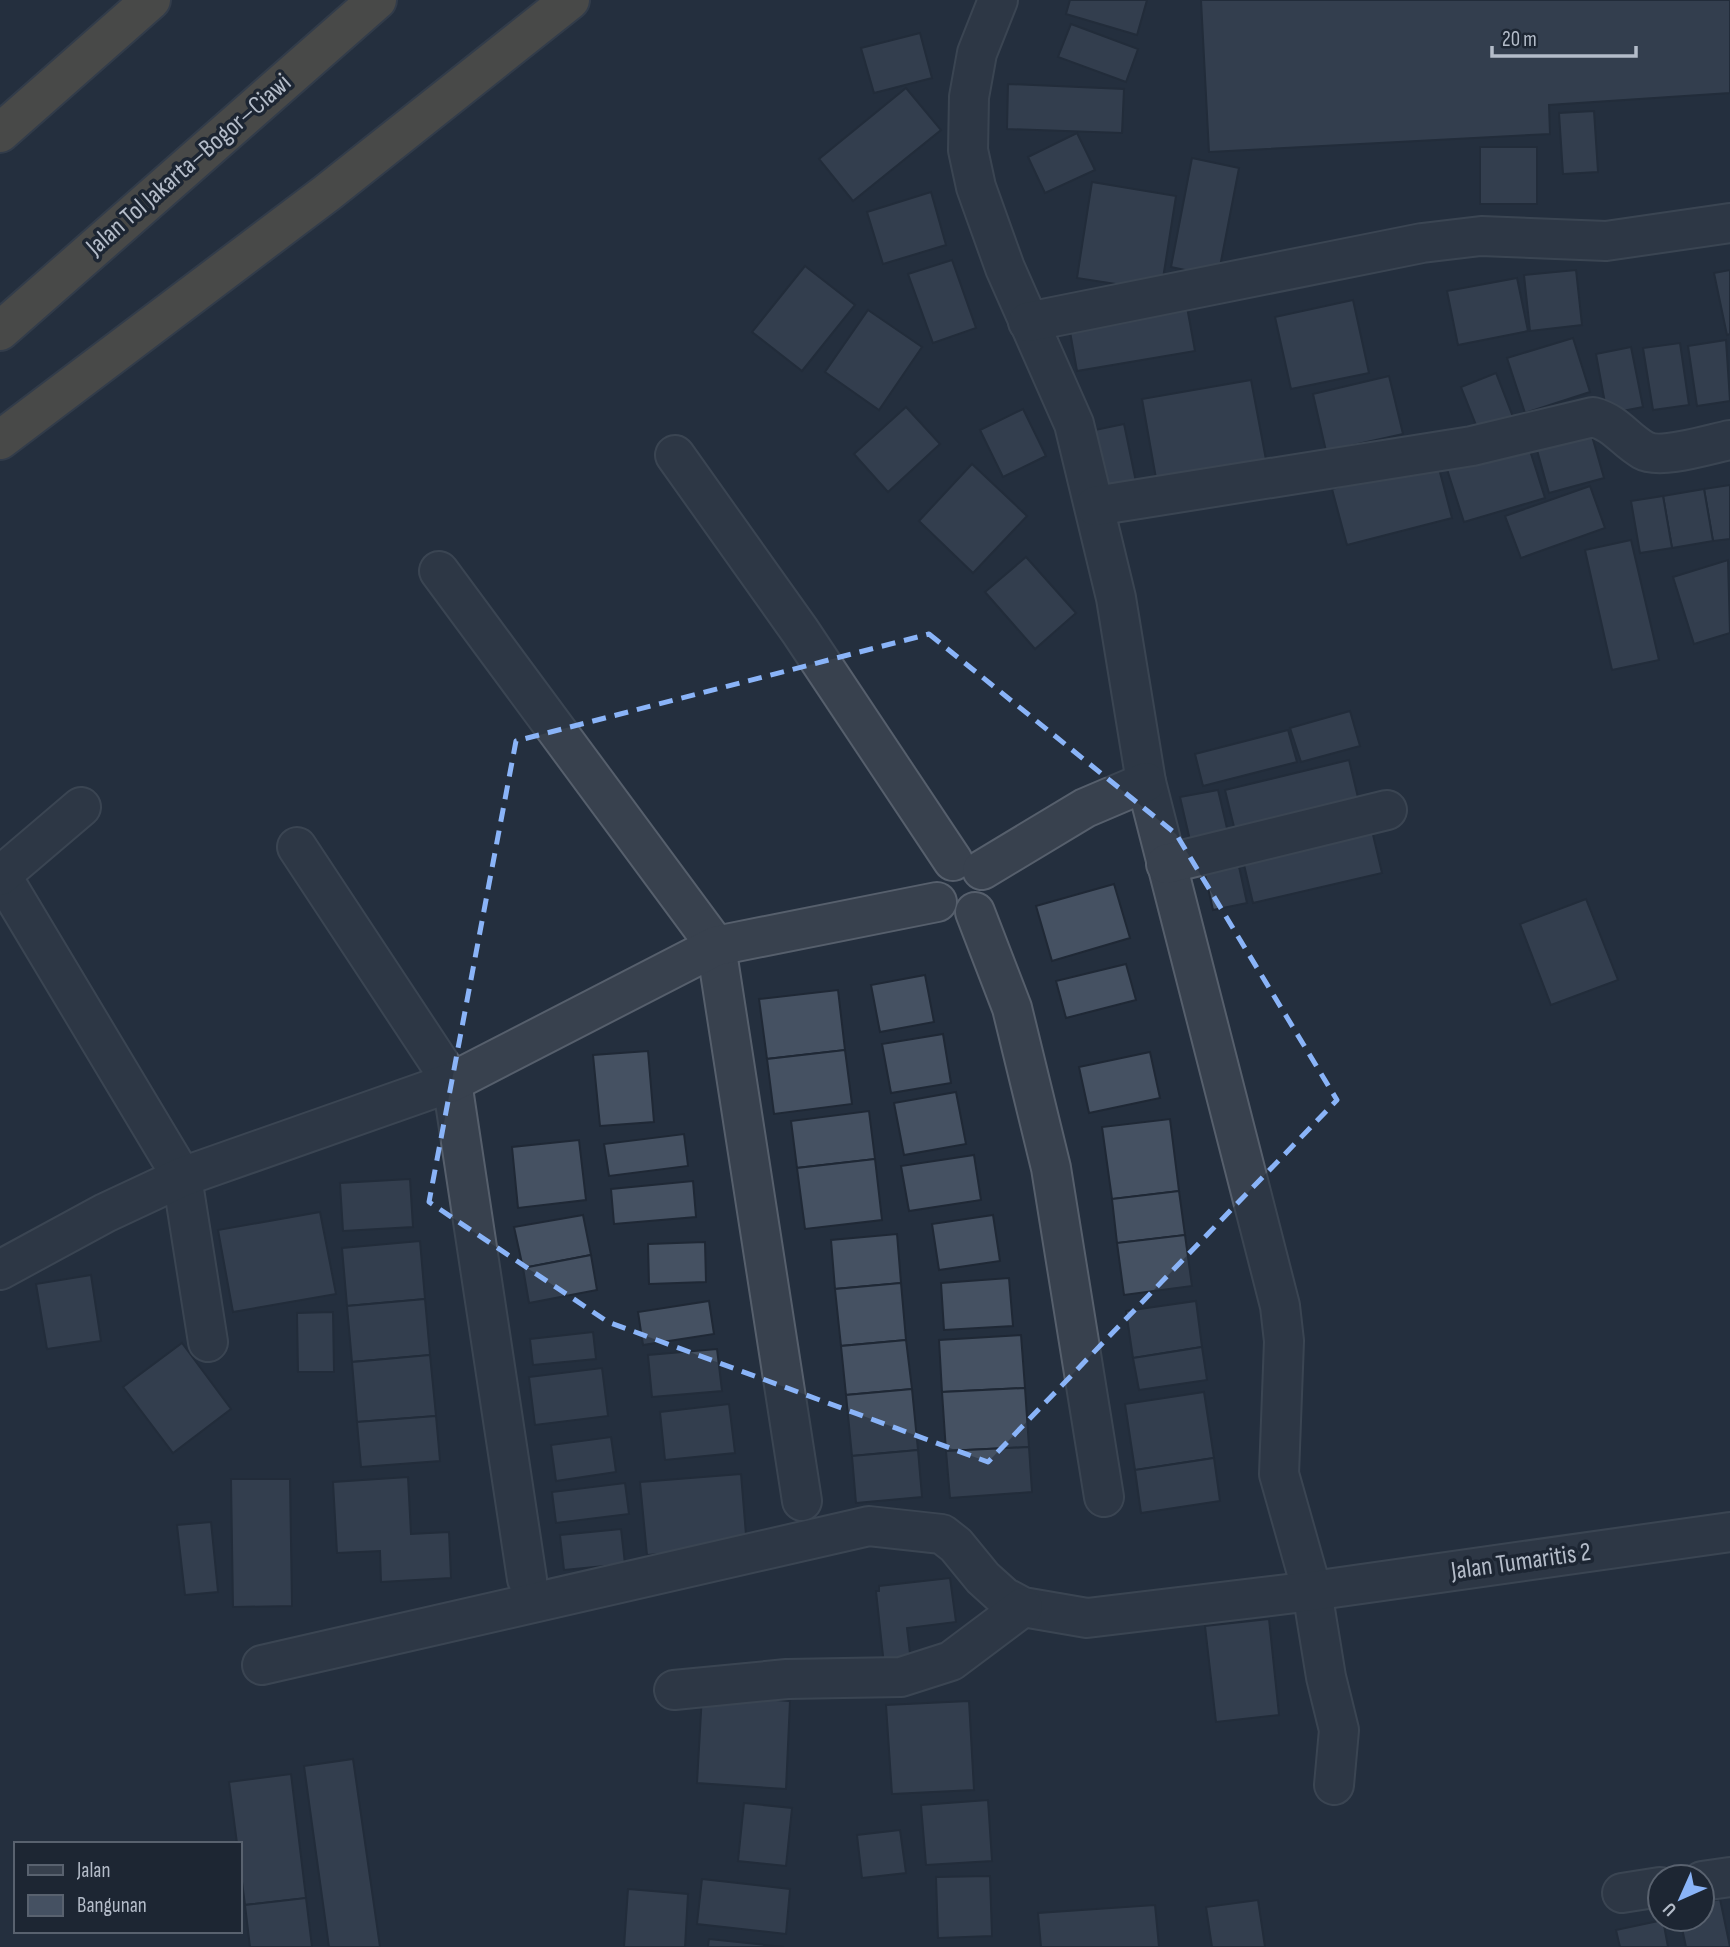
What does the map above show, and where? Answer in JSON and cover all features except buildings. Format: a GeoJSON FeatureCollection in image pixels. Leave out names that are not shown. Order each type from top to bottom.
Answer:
{"type":"FeatureCollection","features":[{"type":"Feature","properties":{"kind":"highway"},"geometry":{"type":"LineString","coordinates":[[0,133],[151,0]]}},
{"type":"Feature","properties":{"kind":"highway","name":"Jalan Tol Jakarta–Bogor–Ciawi"},"geometry":{"type":"LineString","coordinates":[[0,331],[377,0]]}},
{"type":"Feature","properties":{"kind":"highway"},"geometry":{"type":"LineString","coordinates":[[0,440],[327,193],[570,0]]}},
{"type":"Feature","properties":{"kind":"street"},"geometry":{"type":"LineString","coordinates":[[998,0],[977,53],[969,97],[968,150],[980,198],[1028,322],[1059,384],[1074,424],[1116,598],[1146,782],[1280,1306],[1284,1341],[1279,1474],[1312,1591],[1326,1677],[1339,1730],[1334,1785]]}},
{"type":"Feature","properties":{"kind":"street"},"geometry":{"type":"LineString","coordinates":[[1028,322],[1422,243],[1481,236],[1606,241],[1730,223]]}},
{"type":"Feature","properties":{"kind":"street"},"geometry":{"type":"LineString","coordinates":[[1095,506],[1472,446],[1593,417],[1607,421],[1646,452],[1658,454],[1730,440]]}},
{"type":"Feature","properties":{"kind":"street"},"geometry":{"type":"LineString","coordinates":[[675,455],[967,865],[988,885],[986,900],[975,912],[954,914],[937,902],[933,885],[940,869],[967,865],[1085,807],[1146,782]]}},
{"type":"Feature","properties":{"kind":"street"},"geometry":{"type":"LineString","coordinates":[[439,571],[716,946],[802,1501]]}},
{"type":"Feature","properties":{"kind":"street"},"geometry":{"type":"LineString","coordinates":[[80,807],[0,876],[182,1177],[208,1342]]}},
{"type":"Feature","properties":{"kind":"street"},"geometry":{"type":"LineString","coordinates":[[1166,864],[1387,810]]}},
{"type":"Feature","properties":{"kind":"street"},"geometry":{"type":"LineString","coordinates":[[298,847],[452,1082],[527,1579]]}},
{"type":"Feature","properties":{"kind":"street"},"geometry":{"type":"LineString","coordinates":[[0,1270],[105,1213],[182,1177],[452,1082],[716,946],[937,902]]}},
{"type":"Feature","properties":{"kind":"street"},"geometry":{"type":"LineString","coordinates":[[975,912],[1012,1008],[1051,1168],[1104,1497]]}},
{"type":"Feature","properties":{"kind":"street"},"geometry":{"type":"LineString","coordinates":[[262,1665],[869,1526],[942,1534],[956,1545],[983,1578],[1004,1597],[1023,1607],[951,1661],[901,1678],[787,1679],[674,1690]]}},
{"type":"Feature","properties":{"kind":"street","name":"Jalan Tumaritis 2"},"geometry":{"type":"LineString","coordinates":[[1023,1607],[1087,1618],[1312,1591],[1730,1532]]}},
{"type":"Feature","properties":{"kind":"street"},"geometry":{"type":"LineString","coordinates":[[1622,1893],[1646,1889]]}},
{"type":"Feature","properties":{"kind":"highlighted area"},"geometry":{"type":"Polygon","coordinates":[[[929,634],[1176,834],[1337,1100],[988,1462],[608,1322],[429,1202],[516,741],[929,634]]]}}]}
